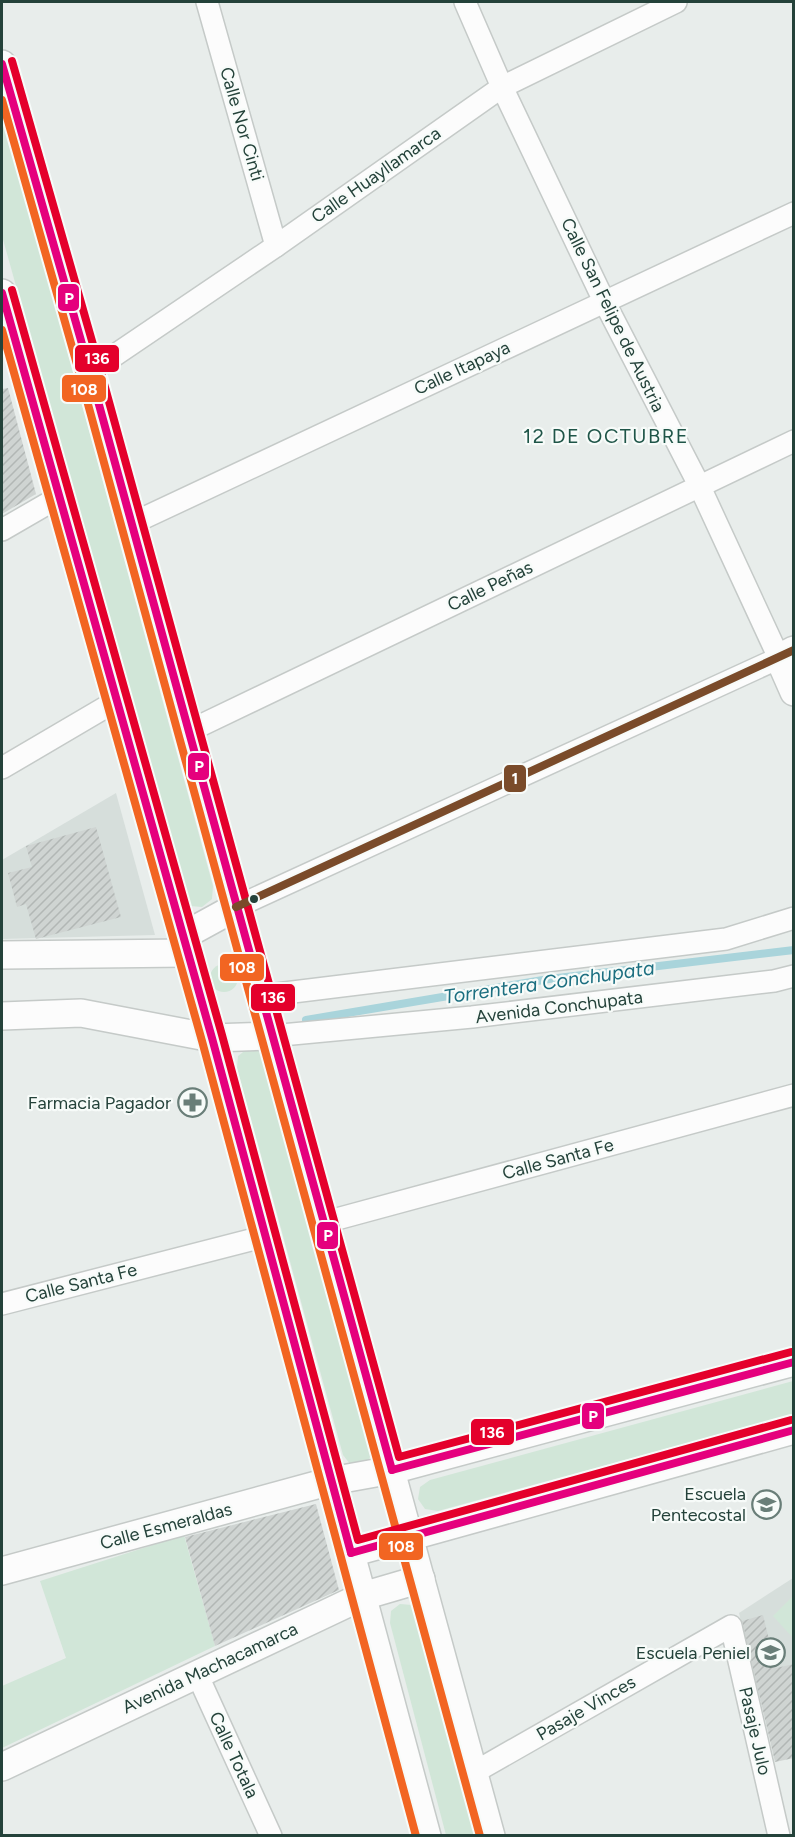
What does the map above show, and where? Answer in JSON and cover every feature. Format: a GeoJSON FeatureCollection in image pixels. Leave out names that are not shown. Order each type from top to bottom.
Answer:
{"type":"FeatureCollection","features":[{"type":"Feature","properties":{"kind":"street","name":"Calle Nor Cinti"},"geometry":{"type":"LineString","coordinates":[[207,2],[276,246]]}},
{"type":"Feature","properties":{"kind":"street","name":"Calle San Felipe de Austria"},"geometry":{"type":"LineString","coordinates":[[465,2],[502,87],[604,301],[786,654],[794,692]]}},
{"type":"Feature","properties":{"kind":"street","name":"Calle Huayllamarca"},"geometry":{"type":"LineString","coordinates":[[90,372],[276,246],[502,87],[676,2]]}},
{"type":"Feature","properties":{"kind":"street"},"geometry":{"type":"LineString","coordinates":[[3,76],[90,372],[491,1836]]}},
{"type":"Feature","properties":{"kind":"street","name":"Calle Itapaya"},"geometry":{"type":"LineString","coordinates":[[131,524],[794,213]]}},
{"type":"Feature","properties":{"kind":"street"},"geometry":{"type":"LineString","coordinates":[[2,293],[212,1038],[428,1836]]}},
{"type":"Feature","properties":{"kind":"street","name":"Calle Peñas"},"geometry":{"type":"LineString","coordinates":[[187,732],[794,441]]}},
{"type":"Feature","properties":{"kind":"street"},"geometry":{"type":"LineString","coordinates":[[2,530],[59,497]]}},
{"type":"Feature","properties":{"kind":"street"},"geometry":{"type":"LineString","coordinates":[[2,955],[185,944],[236,908],[786,654]]}},
{"type":"Feature","properties":{"kind":"street"},"geometry":{"type":"LineString","coordinates":[[2,768],[116,701]]}},
{"type":"Feature","properties":{"kind":"street"},"geometry":{"type":"LineString","coordinates":[[260,996],[726,939],[794,918]]}},
{"type":"Feature","properties":{"kind":"street","name":"Avenida Conchupata"},"geometry":{"type":"LineString","coordinates":[[2,1016],[81,1013],[212,1038],[271,1036],[472,1017],[774,981],[794,976]]}},
{"type":"Feature","properties":{"kind":"street","name":"Calle Santa Fe"},"geometry":{"type":"LineString","coordinates":[[322,1223],[794,1095]]}},
{"type":"Feature","properties":{"kind":"street","name":"Calle Santa Fe"},"geometry":{"type":"LineString","coordinates":[[2,1304],[266,1236]]}},
{"type":"Feature","properties":{"kind":"street"},"geometry":{"type":"LineString","coordinates":[[331,1481],[392,1470],[794,1362]]}},
{"type":"Feature","properties":{"kind":"street"},"geometry":{"type":"LineString","coordinates":[[351,1553],[794,1430]]}},
{"type":"Feature","properties":{"kind":"street","name":"Calle Esmeraldas"},"geometry":{"type":"LineString","coordinates":[[2,1571],[331,1481]]}},
{"type":"Feature","properties":{"kind":"street","name":"Avenida Machacamarca"},"geometry":{"type":"LineString","coordinates":[[2,1767],[363,1596],[422,1579]]}},
{"type":"Feature","properties":{"kind":"street","name":"Pasaje Vinces"},"geometry":{"type":"LineString","coordinates":[[473,1773],[731,1626]]}},
{"type":"Feature","properties":{"kind":"street","name":"Pasaje Julo"},"geometry":{"type":"LineString","coordinates":[[731,1626],[778,1836]]}},
{"type":"Feature","properties":{"kind":"street","name":"Calle Totala"},"geometry":{"type":"LineString","coordinates":[[197,1674],[271,1836]]}},
{"type":"Feature","properties":{"kind":"shaded area"},"geometry":{"type":"Polygon","coordinates":[[[116,793],[155,935],[2,939],[2,860],[116,793]]]}},
{"type":"Feature","properties":{"kind":"shaded area","name":"Escuela Peniel"},"geometry":{"type":"Polygon","coordinates":[[[793,1578],[793,1693],[760,1701],[739,1613],[793,1578]]]}},
{"type":"Feature","properties":{"kind":"green space"},"geometry":{"type":"Polygon","coordinates":[[[2,111],[213,886],[212,899],[202,907],[190,906],[2,236],[2,111]]]}},
{"type":"Feature","properties":{"kind":"green space"},"geometry":{"type":"Polygon","coordinates":[[[224,964],[234,968],[238,978],[234,988],[224,992],[214,988],[210,978],[214,968],[224,964]]]}},
{"type":"Feature","properties":{"kind":"green space"},"geometry":{"type":"Polygon","coordinates":[[[247,1049],[258,1050],[266,1060],[372,1453],[367,1463],[350,1464],[343,1455],[237,1068],[238,1056],[247,1049]]]}},
{"type":"Feature","properties":{"kind":"green space"},"geometry":{"type":"Polygon","coordinates":[[[793,1381],[793,1414],[438,1511],[425,1509],[418,1499],[420,1487],[430,1480],[793,1381]]]}},
{"type":"Feature","properties":{"kind":"green space"},"geometry":{"type":"Polygon","coordinates":[[[184,1535],[215,1646],[2,1748],[2,1686],[66,1658],[40,1581],[184,1535]]]}},
{"type":"Feature","properties":{"kind":"green space"},"geometry":{"type":"Polygon","coordinates":[[[793,1596],[793,1638],[773,1616],[793,1596]]]}},
{"type":"Feature","properties":{"kind":"green space"},"geometry":{"type":"Polygon","coordinates":[[[400,1604],[412,1605],[417,1609],[478,1835],[446,1835],[390,1623],[391,1611],[400,1604]]]}},
{"type":"Feature","properties":{"kind":"building"},"geometry":{"type":"Polygon","coordinates":[[[8,388],[36,494],[2,514],[2,389],[8,388]]]}},
{"type":"Feature","properties":{"kind":"building"},"geometry":{"type":"Polygon","coordinates":[[[96,827],[121,917],[36,939],[26,904],[17,907],[8,873],[32,867],[26,846],[96,827]]]}},
{"type":"Feature","properties":{"kind":"building"},"geometry":{"type":"Polygon","coordinates":[[[316,1504],[339,1590],[215,1646],[185,1537],[316,1504]]]}},
{"type":"Feature","properties":{"kind":"building"},"geometry":{"type":"Polygon","coordinates":[[[763,1615],[776,1668],[794,1664],[794,1758],[775,1762],[742,1621],[763,1615]]]}},
{"type":"Feature","properties":{"kind":"waterway","name":"Torrentera Conchupata"},"geometry":{"type":"LineString","coordinates":[[306,1020],[549,979],[794,950]]}},
{"type":"Feature","properties":{"kind":"transit line","name":"136"},"geometry":{"type":"LineString","coordinates":[[12,61],[100,369],[399,1457],[791,1352]]}},
{"type":"Feature","properties":{"kind":"transit line","name":"P"},"geometry":{"type":"LineString","coordinates":[[2,64],[90,372],[392,1470]]}},
{"type":"Feature","properties":{"kind":"transit line","name":"108"},"geometry":{"type":"LineString","coordinates":[[2,100],[80,375],[480,1836]]}},
{"type":"Feature","properties":{"kind":"transit line","name":"136"},"geometry":{"type":"LineString","coordinates":[[12,290],[222,1035],[358,1540],[791,1420]]}},
{"type":"Feature","properties":{"kind":"transit line","name":"P"},"geometry":{"type":"LineString","coordinates":[[2,293],[212,1038],[351,1553]]}},
{"type":"Feature","properties":{"kind":"transit line","name":"108"},"geometry":{"type":"LineString","coordinates":[[2,330],[202,1041],[416,1836]]}},
{"type":"Feature","properties":{"kind":"transit line","name":"1"},"geometry":{"type":"LineString","coordinates":[[236,907],[794,650]]}},
{"type":"Feature","properties":{"kind":"transit line","name":"P"},"geometry":{"type":"LineString","coordinates":[[392,1470],[794,1362]]}},
{"type":"Feature","properties":{"kind":"transit line","name":"P"},"geometry":{"type":"LineString","coordinates":[[351,1553],[794,1430]]}},
{"type":"Feature","properties":{"kind":"place","name":"Farmacia Pagador"},"geometry":{"type":"Point","coordinates":[192,1103]}},
{"type":"Feature","properties":{"kind":"place","name":"Escuela Pentecostal"},"geometry":{"type":"Point","coordinates":[767,1504]}},
{"type":"Feature","properties":{"kind":"place","name":"Escuela Peniel"},"geometry":{"type":"Point","coordinates":[771,1653]}},
{"type":"Feature","properties":{"kind":"district","name":"12 DE OCTUBRE"},"geometry":{"type":"Point","coordinates":[606,436]}}]}
